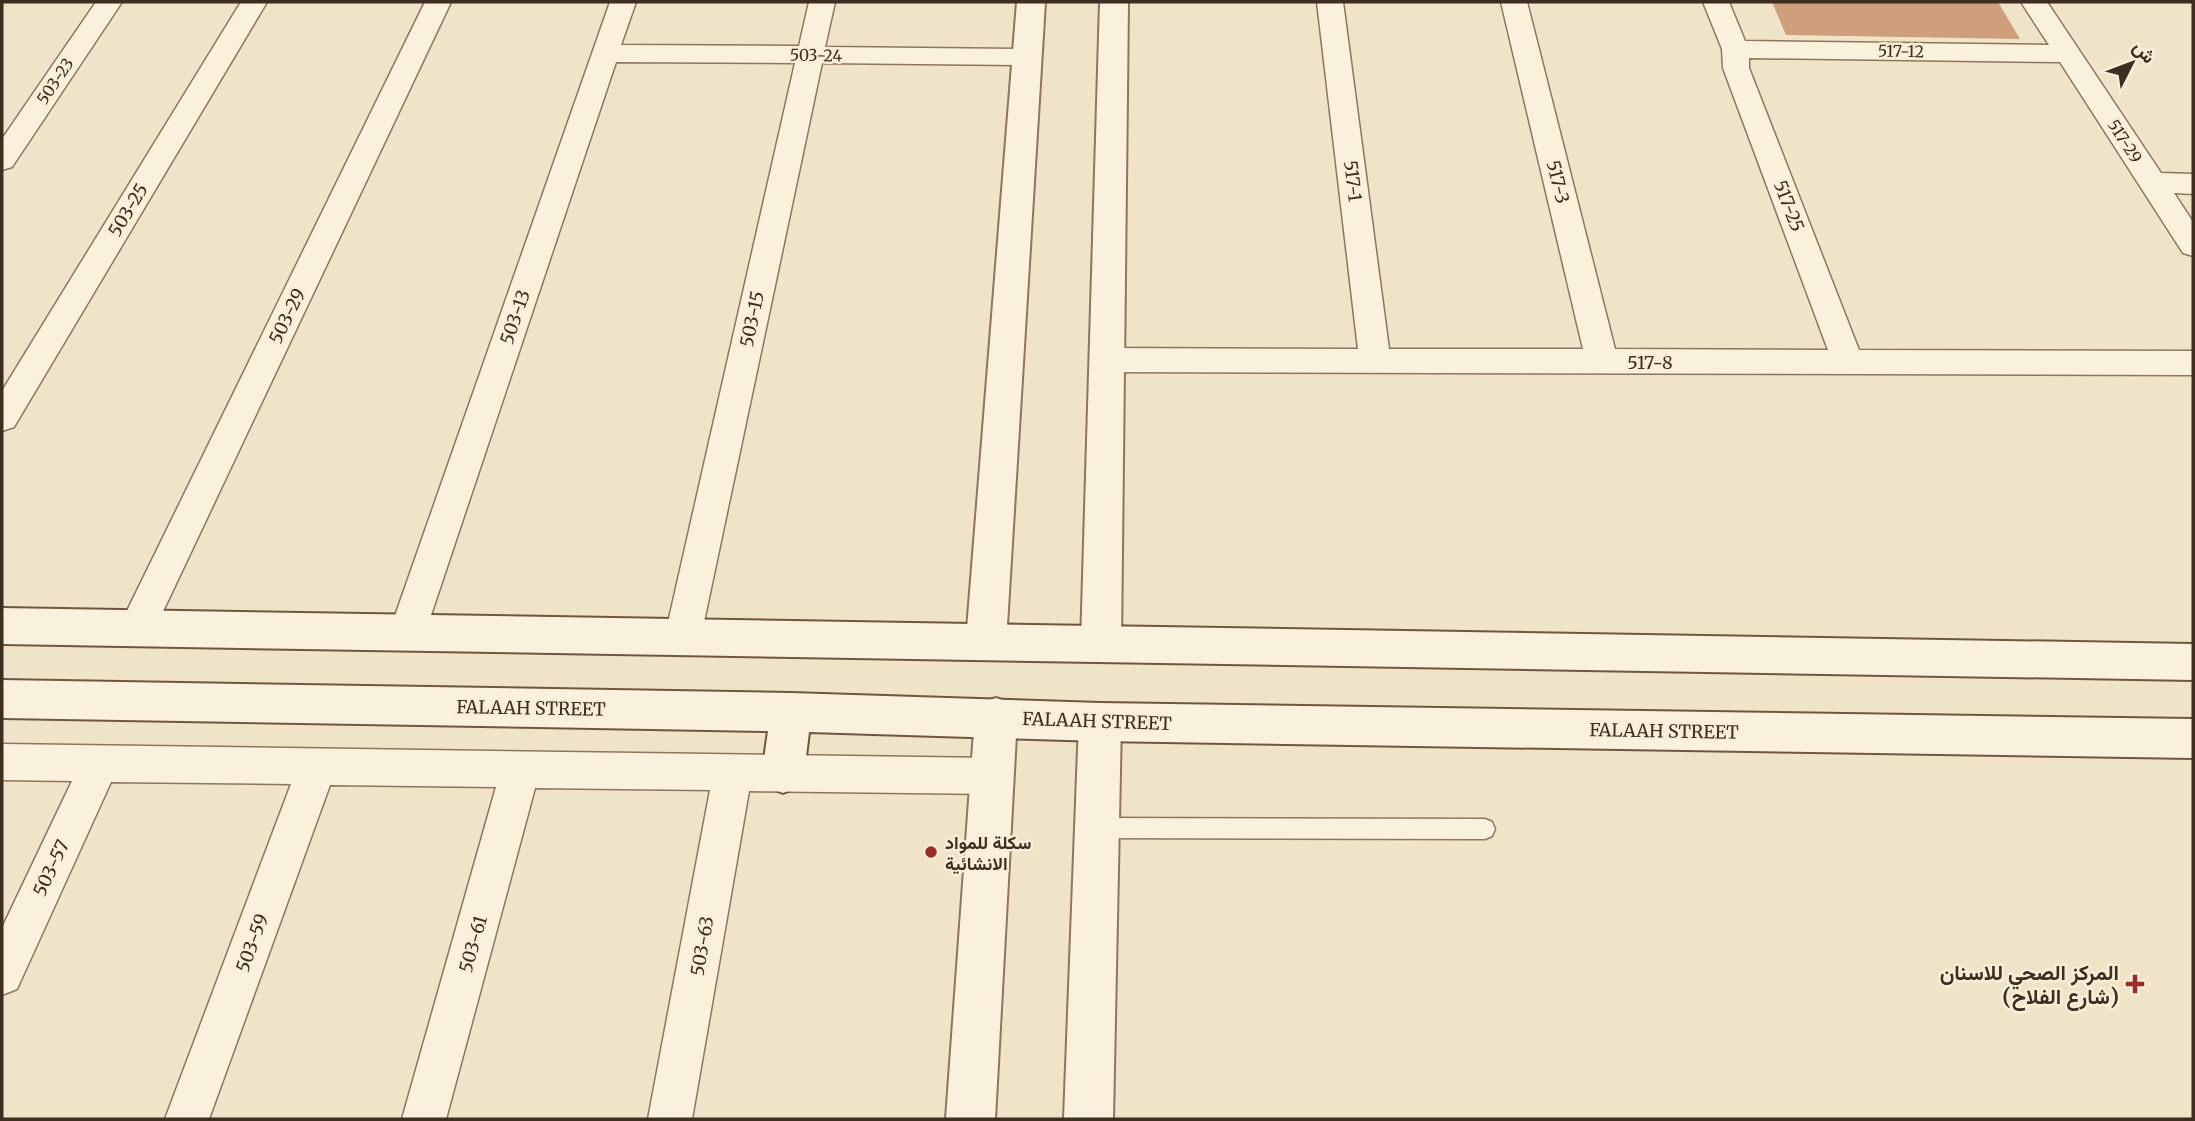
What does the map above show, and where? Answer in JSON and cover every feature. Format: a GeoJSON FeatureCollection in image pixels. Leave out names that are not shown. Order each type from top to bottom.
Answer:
{"type":"FeatureCollection","features":[{"type":"Feature","properties":{"kind":"main road"},"geometry":{"type":"LineString","coordinates":[[986,642],[1031,2]]}},
{"type":"Feature","properties":{"kind":"main road"},"geometry":{"type":"LineString","coordinates":[[1101,644],[1114,2]]}},
{"type":"Feature","properties":{"kind":"main road"},"geometry":{"type":"LineString","coordinates":[[2,626],[2193,662]]}},
{"type":"Feature","properties":{"kind":"main road","name":"FALAAH STREET"},"geometry":{"type":"LineString","coordinates":[[2,699],[791,712],[1100,722],[2193,739]]}},
{"type":"Feature","properties":{"kind":"main road"},"geometry":{"type":"LineString","coordinates":[[783,773],[791,712]]}},
{"type":"Feature","properties":{"kind":"main road"},"geometry":{"type":"LineString","coordinates":[[970,1119],[996,717]]}},
{"type":"Feature","properties":{"kind":"main road"},"geometry":{"type":"LineString","coordinates":[[1088,1119],[1100,722]]}},
{"type":"Feature","properties":{"kind":"street","name":"503-23"},"geometry":{"type":"LineString","coordinates":[[2,160],[109,2]]}},
{"type":"Feature","properties":{"kind":"street","name":"503-25"},"geometry":{"type":"LineString","coordinates":[[2,418],[254,2]]}},
{"type":"Feature","properties":{"kind":"street","name":"503-29"},"geometry":{"type":"LineString","coordinates":[[136,630],[438,2]]}},
{"type":"Feature","properties":{"kind":"street","name":"503-13"},"geometry":{"type":"LineString","coordinates":[[407,633],[623,2]]}},
{"type":"Feature","properties":{"kind":"street","name":"503-15"},"geometry":{"type":"LineString","coordinates":[[682,636],[822,2]]}},
{"type":"Feature","properties":{"kind":"street","name":"517-1"},"geometry":{"type":"LineString","coordinates":[[1330,2],[1375,360]]}},
{"type":"Feature","properties":{"kind":"street","name":"517-3"},"geometry":{"type":"LineString","coordinates":[[1514,2],[1602,362]]}},
{"type":"Feature","properties":{"kind":"street","name":"517-25"},"geometry":{"type":"LineString","coordinates":[[1716,2],[1735,48],[1736,68],[1849,362]]}},
{"type":"Feature","properties":{"kind":"street","name":"517-29"},"geometry":{"type":"LineString","coordinates":[[2034,2],[2193,245]]}},
{"type":"Feature","properties":{"kind":"street","name":"517-12"},"geometry":{"type":"LineString","coordinates":[[1735,48],[2068,54]]}},
{"type":"Feature","properties":{"kind":"street","name":"503-24"},"geometry":{"type":"LineString","coordinates":[[606,53],[1027,57]]}},
{"type":"Feature","properties":{"kind":"street"},"geometry":{"type":"LineString","coordinates":[[2152,183],[2193,184]]}},
{"type":"Feature","properties":{"kind":"street","name":"517-8"},"geometry":{"type":"LineString","coordinates":[[1107,360],[2193,363]]}},
{"type":"Feature","properties":{"kind":"street"},"geometry":{"type":"LineString","coordinates":[[2,762],[992,776]]}},
{"type":"Feature","properties":{"kind":"street","name":"503-57"},"geometry":{"type":"LineString","coordinates":[[2,974],[100,763]]}},
{"type":"Feature","properties":{"kind":"street","name":"503-59"},"geometry":{"type":"LineString","coordinates":[[187,1119],[317,766]]}},
{"type":"Feature","properties":{"kind":"street","name":"503-61"},"geometry":{"type":"LineString","coordinates":[[424,1119],[522,769]]}},
{"type":"Feature","properties":{"kind":"street","name":"503-63"},"geometry":{"type":"LineString","coordinates":[[670,1119],[733,772]]}},
{"type":"Feature","properties":{"kind":"lane"},"geometry":{"type":"LineString","coordinates":[[1097,828],[1485,829]]}},
{"type":"Feature","properties":{"kind":"building"},"geometry":{"type":"Polygon","coordinates":[[[1772,2],[1998,2],[2020,39],[1786,35],[1772,2]]]}},
{"type":"Feature","properties":{"kind":"place","name":"سكلة للمواد الانشائية"},"geometry":{"type":"Point","coordinates":[931,852]}},
{"type":"Feature","properties":{"kind":"place","name":"المركز الصحي للاسنان (شارع الفلاح)"},"geometry":{"type":"Point","coordinates":[2135,984]}}]}
